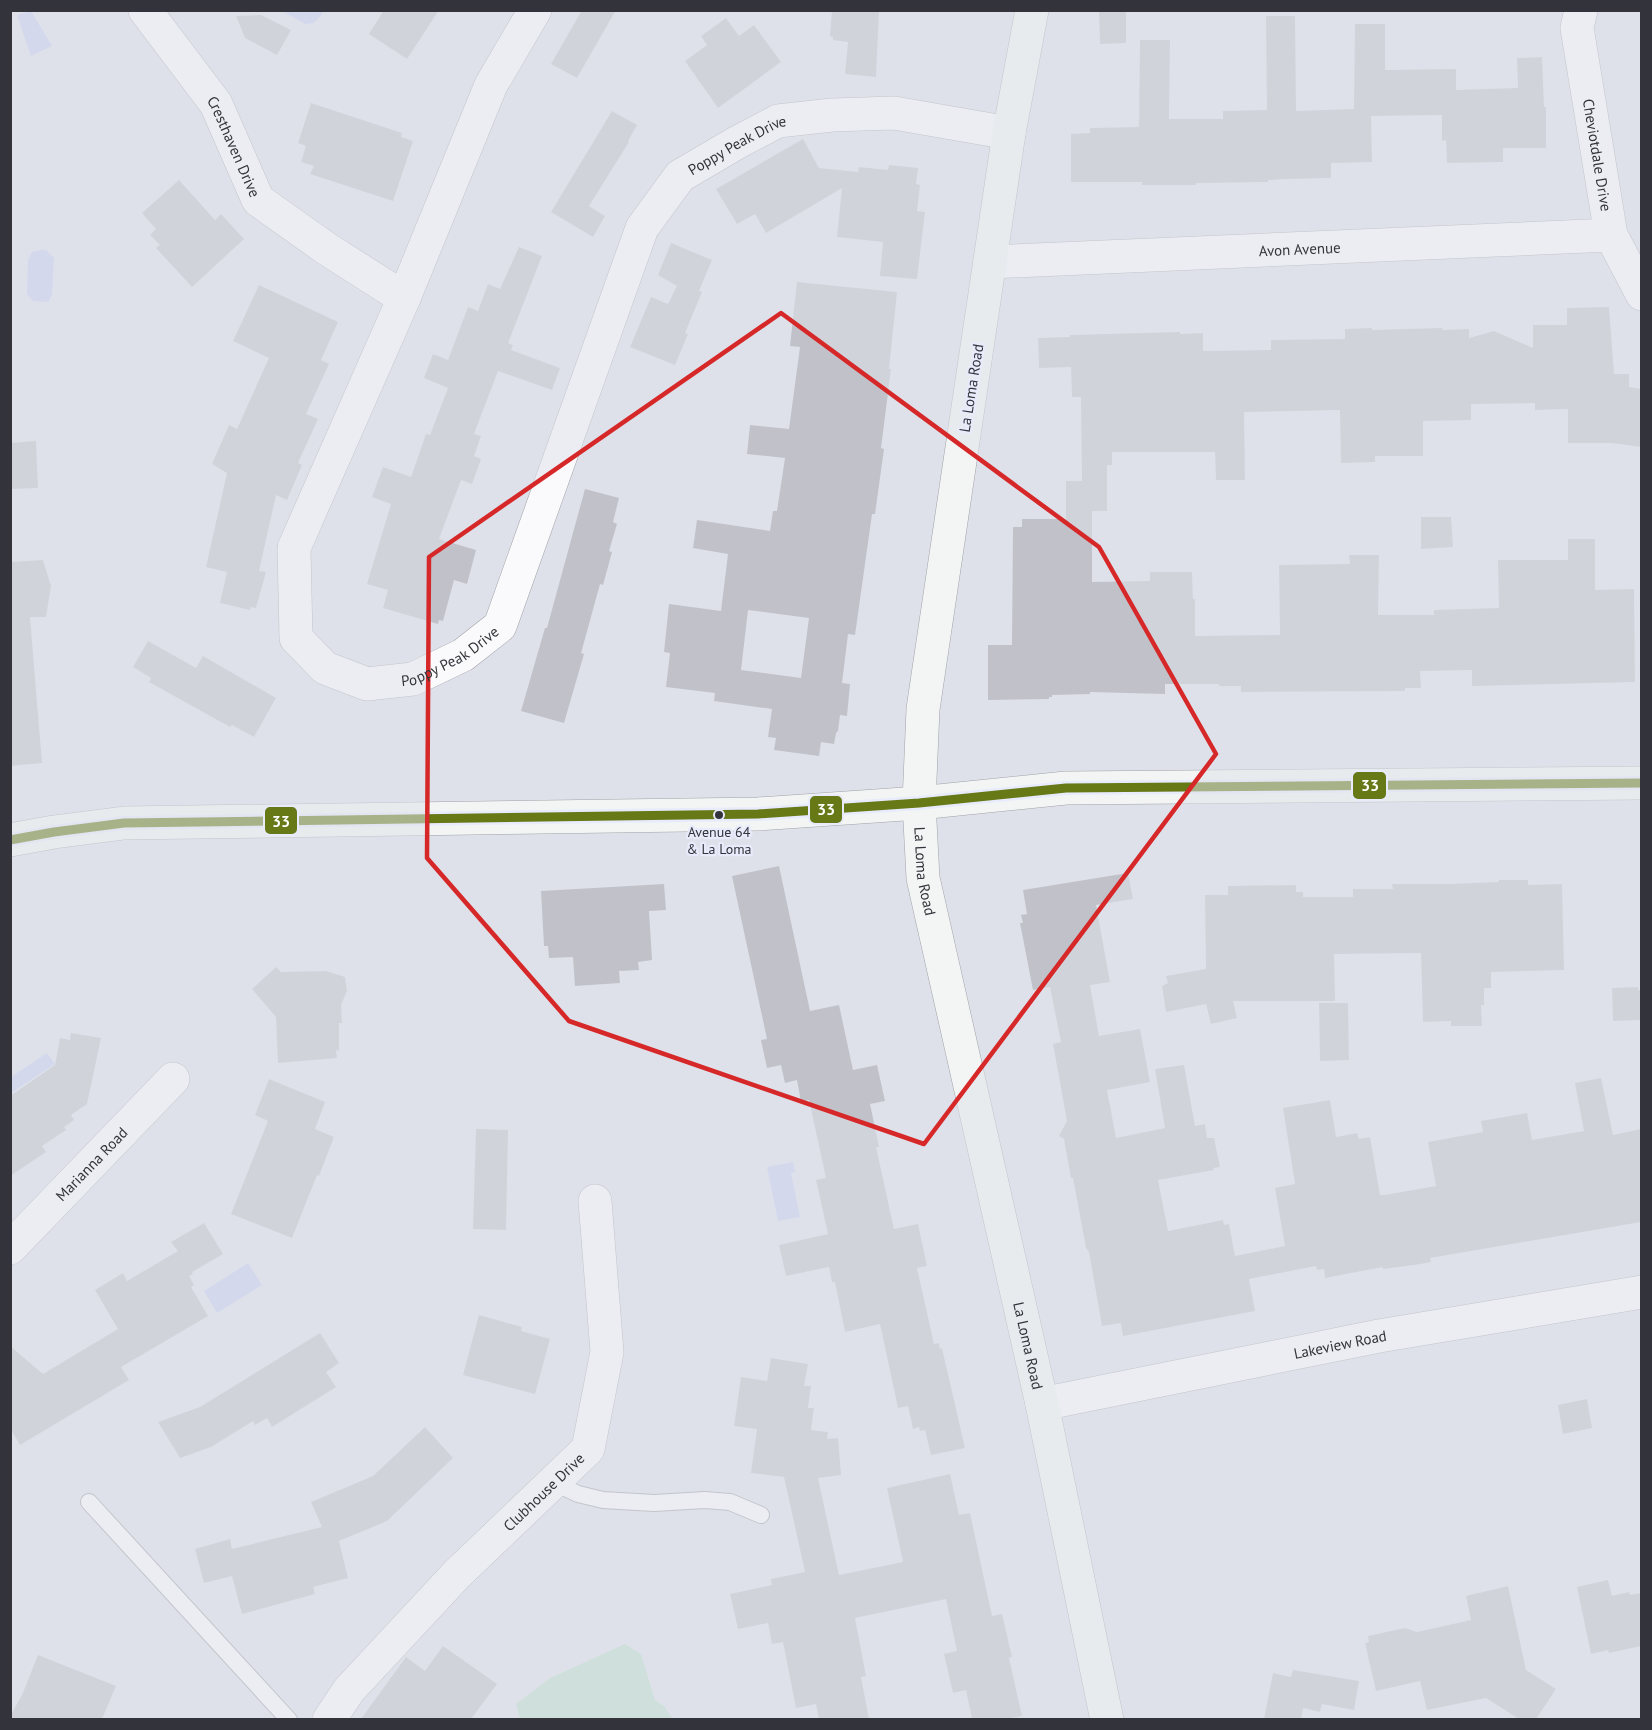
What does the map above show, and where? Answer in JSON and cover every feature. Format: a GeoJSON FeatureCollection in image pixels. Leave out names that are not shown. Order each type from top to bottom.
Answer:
{"type":"FeatureCollection","features":[{"type":"Feature","properties":{"kind":"street","name":"Cresthaven Drive"},"geometry":{"type":"LineString","coordinates":[[145,10],[216,104],[258,200],[327,249],[404,298]]}},
{"type":"Feature","properties":{"kind":"street","name":"Poppy Peak Drive"},"geometry":{"type":"LineString","coordinates":[[535,10],[491,85],[404,298],[294,548],[296,638],[325,668],[367,684],[412,679],[462,655],[500,626],[642,228],[680,176],[778,121],[832,115],[894,113],[1009,134]]}},
{"type":"Feature","properties":{"kind":"street","name":"La Loma Road"},"geometry":{"type":"LineString","coordinates":[[1032,10],[1009,134],[923,709],[919,803],[923,878],[1042,1404],[1107,1719]]}},
{"type":"Feature","properties":{"kind":"street","name":"Cheviotdale Drive"},"geometry":{"type":"LineString","coordinates":[[1581,10],[1577,28],[1611,235],[1641,294]]}},
{"type":"Feature","properties":{"kind":"street","name":"Avon Avenue"},"geometry":{"type":"LineString","coordinates":[[990,262],[1611,235]]}},
{"type":"Feature","properties":{"kind":"street"},"geometry":{"type":"LineString","coordinates":[[10,840],[124,823],[759,814],[919,803],[1066,788],[1641,783]]}},
{"type":"Feature","properties":{"kind":"street","name":"Marianna Road"},"geometry":{"type":"LineString","coordinates":[[10,1248],[173,1079]]}},
{"type":"Feature","properties":{"kind":"street","name":"Clubhouse Drive"},"geometry":{"type":"LineString","coordinates":[[329,1719],[350,1690],[457,1574],[588,1449],[607,1352],[595,1201]]}},
{"type":"Feature","properties":{"kind":"street","name":"Lakeview Road"},"geometry":{"type":"LineString","coordinates":[[1042,1404],[1368,1338],[1641,1292]]}},
{"type":"Feature","properties":{"kind":"lane"},"geometry":{"type":"LineString","coordinates":[[553,1482],[578,1494],[603,1500],[654,1503],[705,1500],[730,1503],[761,1515]]}},
{"type":"Feature","properties":{"kind":"lane"},"geometry":{"type":"LineString","coordinates":[[89,1502],[289,1719]]}},
{"type":"Feature","properties":{"kind":"highlighted area"},"geometry":{"type":"Polygon","coordinates":[[[781,313],[1099,547],[1216,754],[924,1144],[569,1021],[427,858],[429,557],[781,313]]]}},
{"type":"Feature","properties":{"kind":"green space"},"geometry":{"type":"Polygon","coordinates":[[[625,1644],[641,1654],[655,1700],[664,1706],[673,1719],[520,1719],[516,1704],[550,1678],[625,1644]]]}},
{"type":"Feature","properties":{"kind":"water"},"geometry":{"type":"Polygon","coordinates":[[[323,10],[314,23],[305,24],[282,11],[323,10]]]}},
{"type":"Feature","properties":{"kind":"water"},"geometry":{"type":"Polygon","coordinates":[[[31,11],[52,46],[31,56],[17,15],[31,11]]]}},
{"type":"Feature","properties":{"kind":"water"},"geometry":{"type":"Polygon","coordinates":[[[46,250],[54,258],[52,295],[48,302],[33,301],[27,294],[28,260],[32,252],[46,250]]]}},
{"type":"Feature","properties":{"kind":"water"},"geometry":{"type":"Polygon","coordinates":[[[47,1053],[55,1064],[11,1093],[11,1077],[47,1053]]]}},
{"type":"Feature","properties":{"kind":"water"},"geometry":{"type":"Polygon","coordinates":[[[793,1162],[795,1172],[791,1173],[800,1217],[778,1221],[767,1167],[793,1162]]]}},
{"type":"Feature","properties":{"kind":"water"},"geometry":{"type":"Polygon","coordinates":[[[248,1263],[262,1285],[217,1313],[204,1291],[248,1263]]]}},
{"type":"Feature","properties":{"kind":"building"},"geometry":{"type":"Polygon","coordinates":[[[384,10],[439,10],[407,59],[369,34],[384,10]]]}},
{"type":"Feature","properties":{"kind":"building"},"geometry":{"type":"Polygon","coordinates":[[[582,10],[616,10],[577,78],[551,64],[582,10]]]}},
{"type":"Feature","properties":{"kind":"building"},"geometry":{"type":"Polygon","coordinates":[[[832,10],[879,10],[876,77],[845,74],[848,42],[833,40],[830,36],[832,10]]]}},
{"type":"Feature","properties":{"kind":"building"},"geometry":{"type":"Polygon","coordinates":[[[1099,10],[1126,10],[1126,43],[1100,44],[1099,10]]]}},
{"type":"Feature","properties":{"kind":"building"},"geometry":{"type":"Polygon","coordinates":[[[261,15],[291,30],[277,55],[245,38],[236,16],[261,15]]]}},
{"type":"Feature","properties":{"kind":"building"},"geometry":{"type":"Polygon","coordinates":[[[1266,16],[1295,16],[1296,111],[1354,109],[1355,24],[1385,24],[1385,70],[1456,69],[1456,90],[1518,88],[1517,58],[1542,57],[1544,107],[1546,107],[1546,148],[1503,148],[1503,162],[1447,163],[1446,140],[1442,141],[1442,115],[1371,116],[1372,162],[1331,163],[1331,178],[1196,183],[1196,185],[1071,182],[1071,134],[1090,133],[1090,128],[1139,127],[1140,40],[1170,40],[1169,119],[1223,119],[1223,111],[1267,110],[1266,16]]]}},
{"type":"Feature","properties":{"kind":"building"},"geometry":{"type":"Polygon","coordinates":[[[726,18],[739,36],[754,25],[781,62],[718,108],[685,61],[707,45],[701,36],[726,18]]]}},
{"type":"Feature","properties":{"kind":"building"},"geometry":{"type":"Polygon","coordinates":[[[311,103],[402,133],[401,137],[413,141],[393,201],[310,174],[314,166],[301,162],[306,146],[298,143],[311,103]]]}},
{"type":"Feature","properties":{"kind":"building"},"geometry":{"type":"Polygon","coordinates":[[[612,111],[637,125],[589,206],[605,216],[593,237],[551,212],[612,111]]]}},
{"type":"Feature","properties":{"kind":"building"},"geometry":{"type":"Polygon","coordinates":[[[803,139],[819,168],[858,172],[859,167],[888,170],[889,165],[918,168],[916,184],[920,185],[917,211],[925,212],[917,279],[880,276],[883,242],[837,237],[842,188],[766,233],[755,214],[737,224],[716,189],[803,139]]]}},
{"type":"Feature","properties":{"kind":"building"},"geometry":{"type":"Polygon","coordinates":[[[179,180],[215,220],[221,214],[244,239],[192,287],[156,248],[160,245],[150,235],[156,229],[142,213],[179,180]]]}},
{"type":"Feature","properties":{"kind":"building"},"geometry":{"type":"Polygon","coordinates":[[[671,243],[712,260],[685,333],[688,334],[675,365],[630,347],[651,297],[668,304],[677,286],[658,275],[671,243]]]}},
{"type":"Feature","properties":{"kind":"building"},"geometry":{"type":"Polygon","coordinates":[[[519,247],[542,256],[508,343],[513,345],[511,350],[560,368],[552,390],[498,371],[474,434],[481,436],[474,456],[481,459],[472,484],[461,480],[439,539],[476,550],[467,584],[454,580],[443,621],[439,620],[438,624],[383,608],[388,590],[367,584],[391,504],[372,497],[383,467],[411,477],[426,434],[430,435],[448,388],[424,378],[433,354],[448,360],[468,307],[478,311],[488,284],[500,289],[519,247]]]}},
{"type":"Feature","properties":{"kind":"building"},"geometry":{"type":"Polygon","coordinates":[[[797,282],[897,292],[889,369],[891,369],[881,448],[884,449],[875,514],[872,514],[855,635],[848,634],[842,683],[850,684],[847,716],[840,715],[834,744],[821,742],[819,756],[774,750],[776,738],[768,737],[772,709],[714,701],[715,693],[666,687],[670,653],[664,652],[669,604],[721,611],[728,554],[693,548],[697,520],[770,531],[773,511],[777,511],[785,458],[747,454],[750,425],[789,429],[800,347],[790,346],[797,282]],[[748,610],[741,670],[801,678],[809,618],[748,610]]]}},
{"type":"Feature","properties":{"kind":"building"},"geometry":{"type":"Polygon","coordinates":[[[259,285],[338,322],[321,360],[329,364],[306,414],[318,419],[298,463],[302,465],[287,500],[276,495],[259,571],[266,572],[256,608],[251,607],[250,610],[220,603],[227,572],[206,567],[227,473],[212,464],[229,425],[237,429],[269,358],[233,341],[259,285]]]}},
{"type":"Feature","properties":{"kind":"building"},"geometry":{"type":"Polygon","coordinates":[[[1609,307],[1614,374],[1629,374],[1629,387],[1641,389],[1641,447],[1612,443],[1568,443],[1568,409],[1535,410],[1535,403],[1471,404],[1471,420],[1423,421],[1423,456],[1375,456],[1375,462],[1341,463],[1340,410],[1244,412],[1245,480],[1216,480],[1215,452],[1112,452],[1112,465],[1107,465],[1107,511],[1092,511],[1092,582],[1150,581],[1150,572],[1192,572],[1195,636],[1280,635],[1279,565],[1350,564],[1349,555],[1379,555],[1378,615],[1434,615],[1434,610],[1499,608],[1498,560],[1568,560],[1568,539],[1595,539],[1595,590],[1634,589],[1635,682],[1472,686],[1472,670],[1420,671],[1421,688],[1405,688],[1405,691],[1241,692],[1241,686],[1165,684],[1165,694],[1090,692],[1090,694],[1052,695],[1049,699],[988,700],[988,645],[1012,645],[1013,527],[1022,527],[1022,519],[1066,519],[1066,481],[1082,481],[1081,397],[1072,397],[1071,367],[1039,368],[1038,338],[1070,337],[1070,335],[1203,333],[1203,351],[1271,350],[1271,340],[1345,339],[1345,329],[1442,328],[1443,330],[1469,329],[1469,338],[1494,331],[1533,348],[1533,325],[1567,325],[1567,308],[1609,307]]]}},
{"type":"Feature","properties":{"kind":"building"},"geometry":{"type":"Polygon","coordinates":[[[36,441],[38,488],[10,489],[10,443],[36,441]]]}},
{"type":"Feature","properties":{"kind":"building"},"geometry":{"type":"Polygon","coordinates":[[[585,489],[619,498],[613,522],[617,524],[609,551],[612,552],[603,585],[600,584],[581,653],[584,654],[564,723],[521,711],[545,628],[547,628],[585,489]]]}},
{"type":"Feature","properties":{"kind":"building"},"geometry":{"type":"Polygon","coordinates":[[[1421,517],[1451,517],[1453,547],[1421,549],[1421,517]]]}},
{"type":"Feature","properties":{"kind":"building"},"geometry":{"type":"Polygon","coordinates":[[[43,560],[51,586],[46,617],[30,617],[42,763],[10,766],[10,562],[43,560]]]}},
{"type":"Feature","properties":{"kind":"building"},"geometry":{"type":"Polygon","coordinates":[[[148,641],[196,668],[203,656],[276,698],[254,737],[232,725],[230,727],[149,682],[151,678],[133,667],[148,641]]]}},
{"type":"Feature","properties":{"kind":"building"},"geometry":{"type":"Polygon","coordinates":[[[779,866],[810,1011],[839,1005],[853,1070],[877,1065],[885,1101],[870,1104],[879,1147],[876,1147],[894,1229],[918,1224],[927,1266],[917,1268],[934,1344],[939,1343],[940,1349],[942,1348],[965,1448],[931,1455],[925,1430],[920,1431],[919,1427],[913,1429],[908,1406],[898,1408],[880,1324],[845,1332],[835,1282],[832,1282],[829,1267],[786,1276],[779,1245],[828,1234],[816,1180],[826,1178],[809,1100],[801,1102],[797,1080],[785,1083],[781,1065],[767,1068],[761,1040],[767,1039],[732,876],[779,866]]]}},
{"type":"Feature","properties":{"kind":"building"},"geometry":{"type":"Polygon","coordinates":[[[1128,873],[1133,899],[1096,905],[1110,982],[1090,985],[1099,1036],[1140,1029],[1150,1082],[1107,1090],[1116,1138],[1165,1128],[1155,1069],[1184,1065],[1195,1126],[1205,1124],[1207,1138],[1214,1138],[1220,1167],[1158,1180],[1168,1231],[1223,1220],[1224,1225],[1229,1224],[1235,1256],[1285,1246],[1275,1188],[1295,1184],[1283,1108],[1330,1100],[1336,1137],[1357,1133],[1359,1139],[1370,1137],[1380,1195],[1385,1195],[1436,1186],[1428,1142],[1483,1132],[1481,1121],[1527,1113],[1532,1140],[1584,1131],[1575,1083],[1601,1078],[1613,1135],[1641,1129],[1641,1222],[1430,1258],[1431,1262],[1383,1269],[1383,1267],[1325,1278],[1324,1269],[1317,1270],[1316,1266],[1249,1279],[1255,1311],[1123,1336],[1121,1323],[1102,1326],[1073,1178],[1071,1178],[1064,1139],[1059,1136],[1067,1121],[1053,1044],[1061,1042],[1050,987],[1033,990],[1020,923],[1023,923],[1021,915],[1027,914],[1023,890],[1128,873]]]}},
{"type":"Feature","properties":{"kind":"building"},"geometry":{"type":"Polygon","coordinates":[[[1499,880],[1528,880],[1528,885],[1562,884],[1564,970],[1491,972],[1491,988],[1484,988],[1484,1005],[1481,1005],[1482,1026],[1451,1026],[1451,1021],[1423,1022],[1421,953],[1334,954],[1335,1001],[1233,1001],[1237,1018],[1211,1024],[1206,1004],[1166,1012],[1162,986],[1168,983],[1166,976],[1206,969],[1205,895],[1228,895],[1228,886],[1296,885],[1296,892],[1303,892],[1303,897],[1353,897],[1353,889],[1393,889],[1392,884],[1449,884],[1499,882],[1499,880]]]}},
{"type":"Feature","properties":{"kind":"building"},"geometry":{"type":"Polygon","coordinates":[[[664,884],[666,910],[649,911],[652,960],[638,962],[639,970],[619,971],[620,983],[575,986],[573,957],[549,958],[548,946],[544,946],[541,891],[664,884]]]}},
{"type":"Feature","properties":{"kind":"building"},"geometry":{"type":"Polygon","coordinates":[[[276,967],[281,972],[326,971],[345,977],[347,991],[341,1005],[342,1023],[339,1023],[337,1058],[278,1063],[276,1017],[252,989],[276,967]]]}},
{"type":"Feature","properties":{"kind":"building"},"geometry":{"type":"Polygon","coordinates":[[[1638,987],[1638,990],[1641,990],[1641,1020],[1613,1021],[1612,988],[1638,987]]]}},
{"type":"Feature","properties":{"kind":"building"},"geometry":{"type":"Polygon","coordinates":[[[1319,1003],[1348,1003],[1349,1060],[1320,1061],[1319,1003]]]}},
{"type":"Feature","properties":{"kind":"building"},"geometry":{"type":"Polygon","coordinates":[[[71,1033],[101,1038],[87,1104],[71,1115],[74,1120],[64,1127],[66,1130],[42,1146],[46,1152],[10,1176],[10,1096],[55,1065],[60,1038],[70,1040],[71,1033]]]}},
{"type":"Feature","properties":{"kind":"building"},"geometry":{"type":"Polygon","coordinates":[[[269,1079],[325,1102],[315,1129],[334,1137],[292,1238],[231,1214],[268,1121],[255,1115],[269,1079]]]}},
{"type":"Feature","properties":{"kind":"building"},"geometry":{"type":"Polygon","coordinates":[[[476,1129],[508,1130],[506,1230],[473,1229],[476,1129]]]}},
{"type":"Feature","properties":{"kind":"building"},"geometry":{"type":"Polygon","coordinates":[[[204,1223],[223,1254],[189,1276],[194,1285],[191,1287],[208,1316],[121,1367],[129,1380],[20,1445],[10,1428],[10,1346],[43,1374],[118,1329],[95,1290],[123,1273],[127,1281],[178,1251],[171,1242],[204,1223]]]}},
{"type":"Feature","properties":{"kind":"building"},"geometry":{"type":"Polygon","coordinates":[[[479,1315],[522,1327],[521,1331],[550,1339],[535,1394],[463,1375],[479,1315]]]}},
{"type":"Feature","properties":{"kind":"building"},"geometry":{"type":"Polygon","coordinates":[[[320,1333],[339,1363],[326,1372],[336,1387],[272,1427],[267,1418],[255,1425],[253,1421],[211,1447],[180,1458],[158,1422],[200,1407],[320,1333]]]}},
{"type":"Feature","properties":{"kind":"building"},"geometry":{"type":"Polygon","coordinates":[[[771,1358],[808,1364],[804,1386],[811,1386],[808,1408],[814,1408],[811,1430],[828,1432],[827,1439],[838,1438],[841,1475],[818,1478],[839,1575],[903,1562],[887,1488],[950,1474],[959,1515],[970,1513],[992,1616],[1002,1614],[1022,1716],[1004,1719],[972,1719],[966,1690],[953,1693],[944,1654],[957,1651],[946,1599],[855,1618],[866,1676],[861,1677],[869,1719],[819,1719],[816,1704],[796,1708],[783,1642],[772,1644],[768,1623],[738,1629],[730,1594],[772,1585],[771,1579],[805,1572],[784,1477],[751,1473],[757,1429],[734,1426],[741,1377],[767,1381],[771,1358]]]}},
{"type":"Feature","properties":{"kind":"building"},"geometry":{"type":"Polygon","coordinates":[[[1587,1399],[1592,1428],[1563,1434],[1558,1405],[1587,1399]]]}},
{"type":"Feature","properties":{"kind":"building"},"geometry":{"type":"Polygon","coordinates":[[[425,1427],[453,1458],[387,1521],[339,1541],[348,1578],[313,1587],[315,1594],[242,1614],[232,1576],[204,1583],[195,1549],[230,1539],[232,1549],[322,1527],[311,1502],[373,1476],[425,1427]]]}},
{"type":"Feature","properties":{"kind":"building"},"geometry":{"type":"Polygon","coordinates":[[[1608,1580],[1612,1596],[1629,1592],[1630,1595],[1641,1593],[1641,1646],[1609,1653],[1608,1650],[1591,1654],[1577,1587],[1608,1580]]]}},
{"type":"Feature","properties":{"kind":"building"},"geometry":{"type":"Polygon","coordinates":[[[1508,1586],[1526,1670],[1556,1689],[1536,1719],[1519,1719],[1486,1698],[1427,1710],[1420,1681],[1376,1691],[1365,1643],[1369,1642],[1368,1636],[1405,1628],[1417,1632],[1471,1620],[1466,1596],[1508,1586]]]}},
{"type":"Feature","properties":{"kind":"building"},"geometry":{"type":"Polygon","coordinates":[[[443,1646],[497,1684],[471,1719],[361,1719],[406,1657],[425,1671],[443,1646]]]}},
{"type":"Feature","properties":{"kind":"building"},"geometry":{"type":"Polygon","coordinates":[[[38,1655],[116,1686],[102,1719],[10,1719],[38,1655]]]}},
{"type":"Feature","properties":{"kind":"building"},"geometry":{"type":"Polygon","coordinates":[[[1293,1670],[1359,1681],[1354,1710],[1322,1704],[1320,1712],[1303,1708],[1301,1719],[1264,1719],[1273,1673],[1291,1677],[1293,1670]]]}},
{"type":"Feature","properties":{"kind":"transit line","name":"33"},"geometry":{"type":"LineString","coordinates":[[10,840],[124,823],[758,814],[919,803],[1066,788],[1642,783]]}},
{"type":"Feature","properties":{"kind":"place","name":"Avenue 64 & La Loma"},"geometry":{"type":"Point","coordinates":[719,815]}}]}
